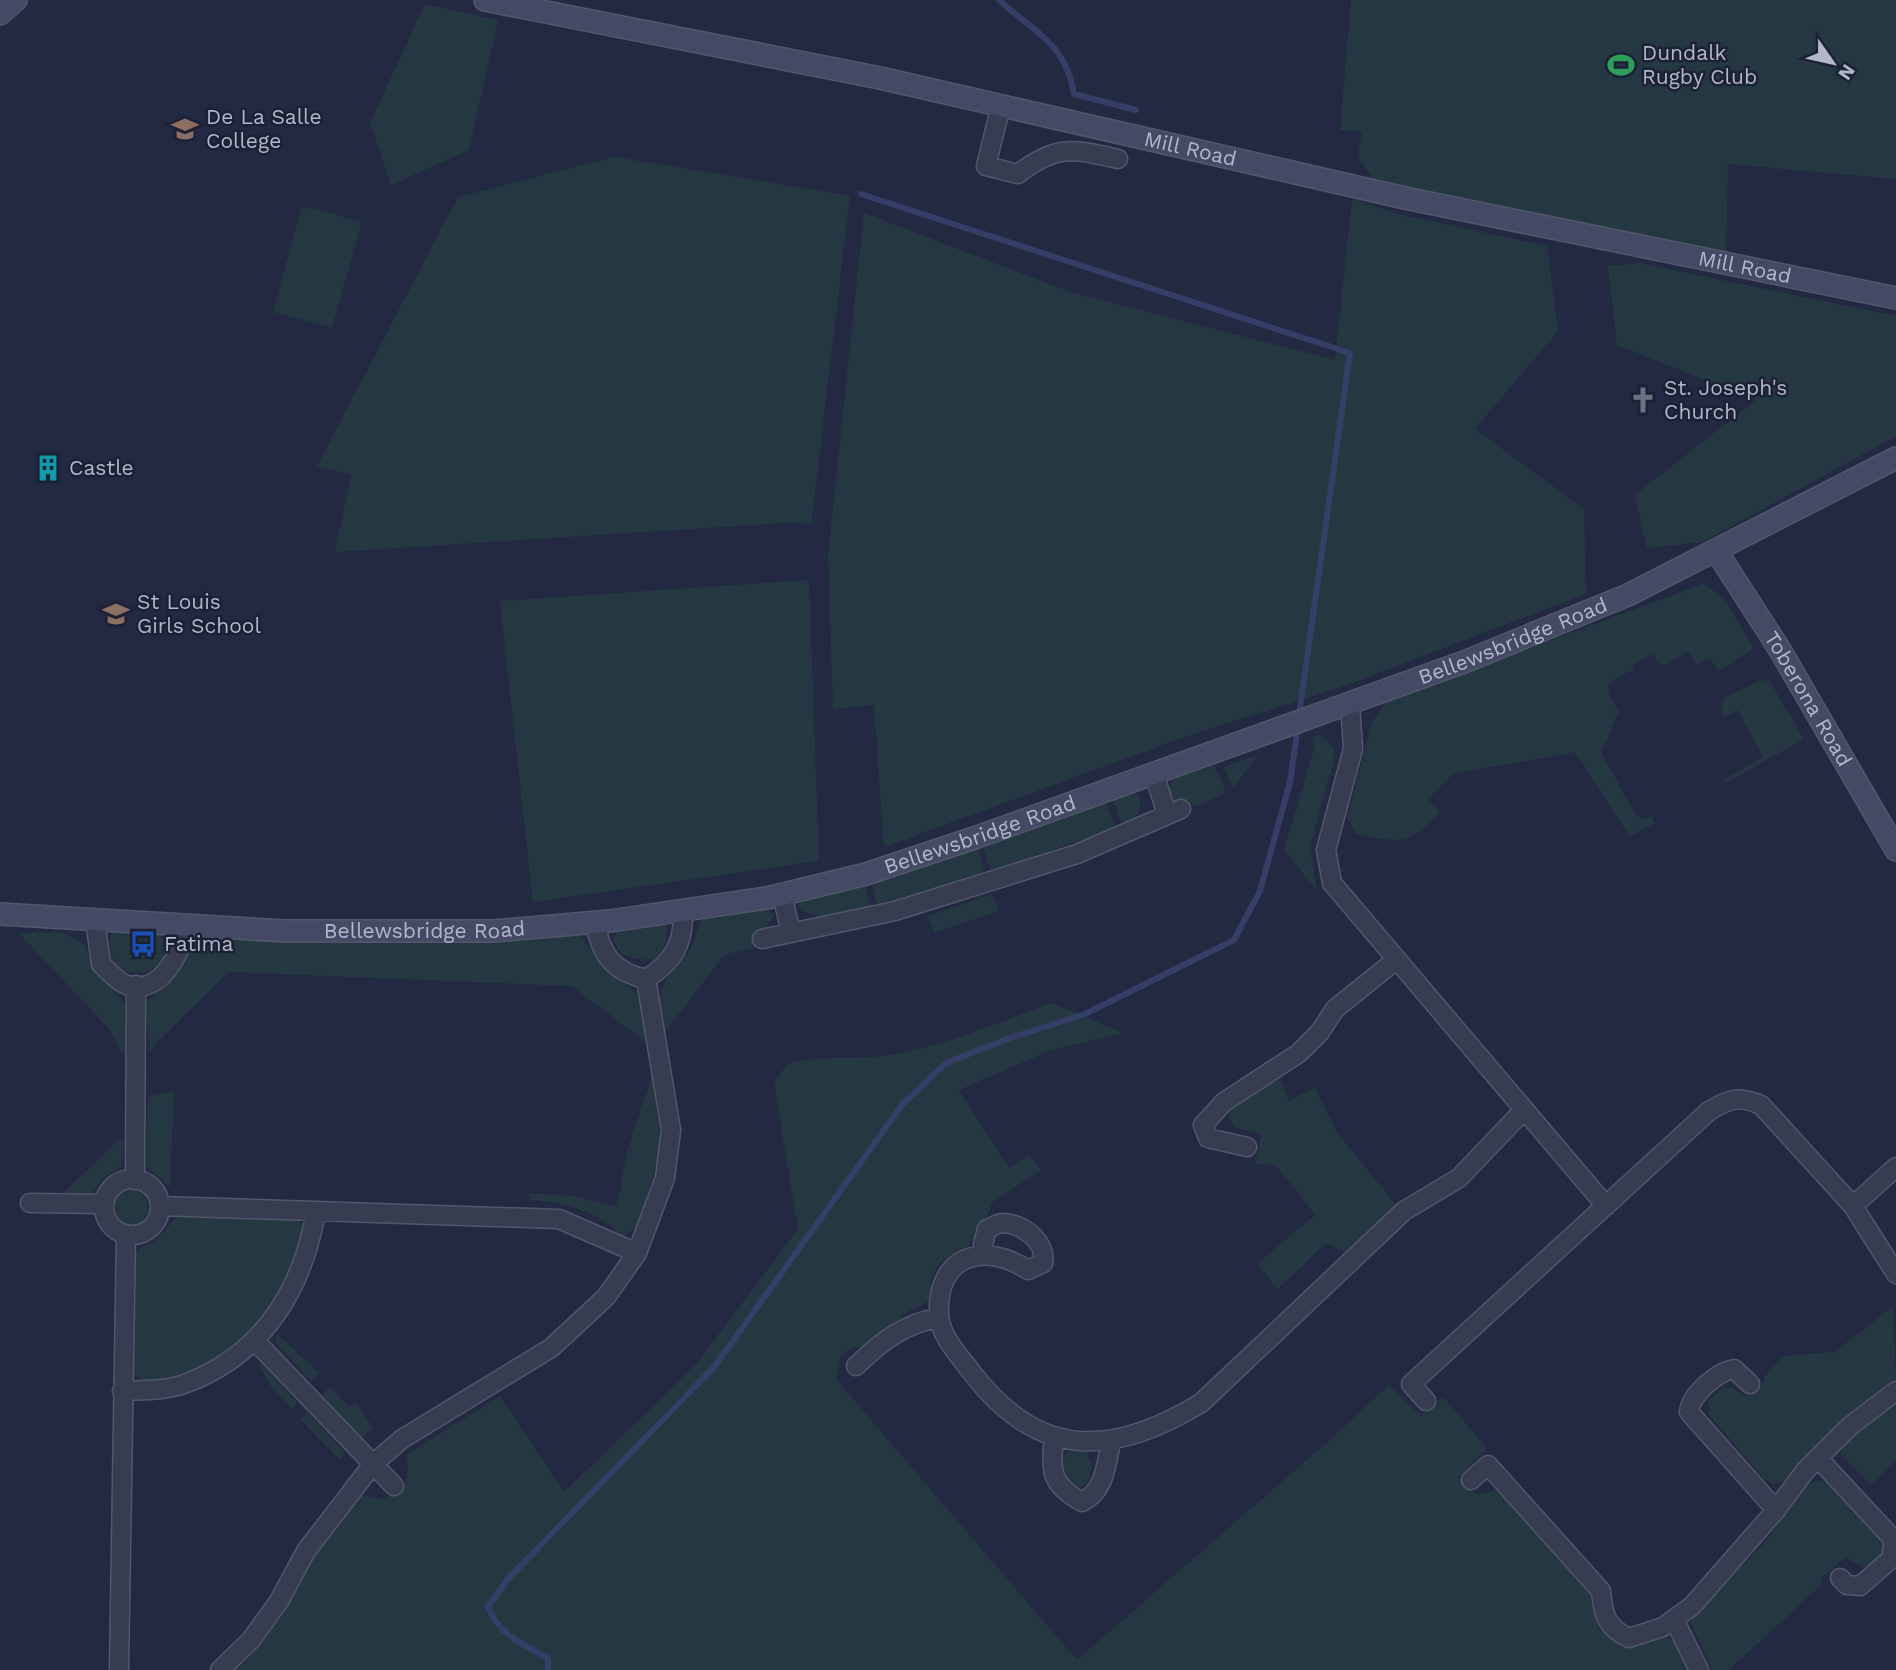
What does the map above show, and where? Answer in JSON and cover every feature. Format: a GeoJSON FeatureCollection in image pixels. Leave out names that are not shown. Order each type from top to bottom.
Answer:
{"type":"FeatureCollection","features":[{"type":"Feature","properties":{"kind":"street"},"geometry":{"type":"LineString","coordinates":[[0,14],[16,0]]}},
{"type":"Feature","properties":{"kind":"street","name":"Mill Road"},"geometry":{"type":"LineString","coordinates":[[485,0],[647,30],[1001,105],[1405,198],[1896,298]]}},
{"type":"Feature","properties":{"kind":"street"},"geometry":{"type":"LineString","coordinates":[[1001,105],[986,166],[1018,174],[1051,153],[1072,149],[1118,159]]}},
{"type":"Feature","properties":{"kind":"street","name":"Bellewsbridge Road"},"geometry":{"type":"LineString","coordinates":[[0,915],[285,931],[493,931],[683,911],[782,894],[866,874],[1350,703],[1555,625],[1717,552],[1896,458]]}},
{"type":"Feature","properties":{"kind":"street","name":"Toberona Road"},"geometry":{"type":"LineString","coordinates":[[1717,552],[1780,650],[1896,850]]}},
{"type":"Feature","properties":{"kind":"street"},"geometry":{"type":"LineString","coordinates":[[1350,703],[1353,749],[1326,850],[1332,883],[1606,1206]]}},
{"type":"Feature","properties":{"kind":"street"},"geometry":{"type":"LineString","coordinates":[[762,939],[895,911],[1077,854],[1174,812],[1154,773]]}},
{"type":"Feature","properties":{"kind":"street"},"geometry":{"type":"LineString","coordinates":[[782,894],[791,933]]}},
{"type":"Feature","properties":{"kind":"street"},"geometry":{"type":"LineString","coordinates":[[595,922],[599,944],[610,961],[629,975],[646,979],[667,965],[679,947],[684,929],[683,911]]}},
{"type":"Feature","properties":{"kind":"street"},"geometry":{"type":"LineString","coordinates":[[95,920],[101,964],[126,985],[156,981],[181,949],[187,926]]}},
{"type":"Feature","properties":{"kind":"street"},"geometry":{"type":"LineString","coordinates":[[1247,1147],[1208,1138],[1203,1125],[1224,1102],[1299,1053],[1320,1032],[1335,1009],[1396,960]]}},
{"type":"Feature","properties":{"kind":"street"},"geometry":{"type":"LineString","coordinates":[[220,1670],[251,1640],[279,1601],[306,1551],[373,1464],[402,1439],[551,1348],[606,1297],[637,1253],[665,1178],[671,1130],[646,979]]}},
{"type":"Feature","properties":{"kind":"street"},"geometry":{"type":"LineString","coordinates":[[135,985],[135,1180]]}},
{"type":"Feature","properties":{"kind":"street"},"geometry":{"type":"LineString","coordinates":[[1426,1401],[1410,1384],[1709,1111],[1730,1098],[1745,1098],[1761,1105],[1853,1206],[1896,1274]]}},
{"type":"Feature","properties":{"kind":"street"},"geometry":{"type":"LineString","coordinates":[[984,1254],[974,1255],[947,1274],[940,1298],[939,1318],[951,1345],[1002,1408],[1036,1432],[1074,1441],[1111,1442],[1165,1425],[1201,1403],[1404,1211],[1460,1178],[1524,1110]]}},
{"type":"Feature","properties":{"kind":"street"},"geometry":{"type":"LineString","coordinates":[[1853,1206],[1896,1167]]}},
{"type":"Feature","properties":{"kind":"street"},"geometry":{"type":"LineString","coordinates":[[135,1180],[152,1188],[160,1206],[158,1219],[150,1229],[139,1235],[126,1235],[109,1223],[104,1204],[115,1186],[135,1180]]}},
{"type":"Feature","properties":{"kind":"street"},"geometry":{"type":"LineString","coordinates":[[30,1203],[104,1204]]}},
{"type":"Feature","properties":{"kind":"street"},"geometry":{"type":"LineString","coordinates":[[160,1206],[559,1219],[637,1253]]}},
{"type":"Feature","properties":{"kind":"street"},"geometry":{"type":"LineString","coordinates":[[122,1391],[185,1384],[222,1366],[255,1341],[294,1286],[310,1248],[316,1210]]}},
{"type":"Feature","properties":{"kind":"street"},"geometry":{"type":"LineString","coordinates":[[119,1670],[126,1235]]}},
{"type":"Feature","properties":{"kind":"street"},"geometry":{"type":"LineString","coordinates":[[856,1366],[885,1339],[909,1325],[939,1318]]}},
{"type":"Feature","properties":{"kind":"street"},"geometry":{"type":"LineString","coordinates":[[255,1341],[394,1486]]}},
{"type":"Feature","properties":{"kind":"street"},"geometry":{"type":"LineString","coordinates":[[1750,1384],[1734,1369],[1726,1371],[1690,1402],[1689,1412],[1776,1510]]}},
{"type":"Feature","properties":{"kind":"street"},"geometry":{"type":"LineString","coordinates":[[1471,1480],[1488,1465],[1601,1591],[1605,1619],[1615,1631],[1629,1637],[1663,1627],[1692,1606],[1818,1458],[1850,1426],[1896,1391]]}},
{"type":"Feature","properties":{"kind":"street"},"geometry":{"type":"LineString","coordinates":[[1054,1436],[1051,1465],[1055,1481],[1067,1494],[1082,1502],[1095,1496],[1105,1475],[1111,1442]]}},
{"type":"Feature","properties":{"kind":"street"},"geometry":{"type":"LineString","coordinates":[[1818,1458],[1894,1540],[1891,1559],[1860,1587],[1847,1584],[1840,1578]]}},
{"type":"Feature","properties":{"kind":"street"},"geometry":{"type":"LineString","coordinates":[[1674,1619],[1699,1670]]}},
{"type":"Feature","properties":{"kind":"shaded area","name":"Dundalk Rugby Club"},"geometry":{"type":"Polygon","coordinates":[[[1351,0],[1896,0],[1896,179],[1728,164],[1726,254],[1375,182],[1358,157],[1362,131],[1340,130],[1351,0]]]}},
{"type":"Feature","properties":{"kind":"shaded area"},"geometry":{"type":"Polygon","coordinates":[[[425,4],[498,20],[469,150],[391,185],[370,123],[425,4]]]}},
{"type":"Feature","properties":{"kind":"shaded area"},"geometry":{"type":"Polygon","coordinates":[[[615,157],[850,196],[811,525],[797,522],[335,552],[351,475],[317,466],[458,197],[615,157]]]}},
{"type":"Feature","properties":{"kind":"shaded area"},"geometry":{"type":"Polygon","coordinates":[[[1352,199],[1402,215],[1547,246],[1558,331],[1475,429],[1584,509],[1586,594],[1341,687],[1187,736],[884,847],[874,705],[833,709],[828,556],[864,213],[1070,292],[1335,360],[1352,199]]]}},
{"type":"Feature","properties":{"kind":"shaded area"},"geometry":{"type":"Polygon","coordinates":[[[302,206],[362,222],[332,328],[273,312],[302,206]]]}},
{"type":"Feature","properties":{"kind":"shaded area"},"geometry":{"type":"Polygon","coordinates":[[[1639,263],[1896,316],[1896,436],[1703,542],[1647,548],[1635,495],[1756,400],[1617,345],[1608,266],[1639,263]]]}},
{"type":"Feature","properties":{"kind":"shaded area"},"geometry":{"type":"Polygon","coordinates":[[[809,580],[819,861],[533,902],[500,601],[809,580]]]}},
{"type":"Feature","properties":{"kind":"shaded area"},"geometry":{"type":"Polygon","coordinates":[[[1703,584],[1719,595],[1731,611],[1752,645],[1750,651],[1719,671],[1710,658],[1697,665],[1688,651],[1665,665],[1658,663],[1653,654],[1632,664],[1634,669],[1613,680],[1608,686],[1609,695],[1619,712],[1601,752],[1636,815],[1645,820],[1651,817],[1655,823],[1630,837],[1575,752],[1453,774],[1428,799],[1440,811],[1420,831],[1393,840],[1356,834],[1347,818],[1372,722],[1388,700],[1703,584]]]}},
{"type":"Feature","properties":{"kind":"shaded area"},"geometry":{"type":"Polygon","coordinates":[[[1769,680],[1804,739],[1724,784],[1723,780],[1763,757],[1738,710],[1724,717],[1721,711],[1724,698],[1759,681],[1769,680]]]}},
{"type":"Feature","properties":{"kind":"shaded area"},"geometry":{"type":"Polygon","coordinates":[[[1320,734],[1334,748],[1334,760],[1310,846],[1317,890],[1284,850],[1314,749],[1313,738],[1320,734]]]}},
{"type":"Feature","properties":{"kind":"shaded area"},"geometry":{"type":"Polygon","coordinates":[[[1258,755],[1233,788],[1224,767],[1258,755]]]}},
{"type":"Feature","properties":{"kind":"shaded area"},"geometry":{"type":"Polygon","coordinates":[[[1214,765],[1225,788],[1224,793],[1198,806],[1174,799],[1169,792],[1172,780],[1214,765]]]}},
{"type":"Feature","properties":{"kind":"shaded area"},"geometry":{"type":"Polygon","coordinates":[[[1134,793],[1140,798],[1139,812],[1131,821],[1122,824],[1114,800],[1134,793]]]}},
{"type":"Feature","properties":{"kind":"shaded area"},"geometry":{"type":"Polygon","coordinates":[[[1106,803],[1116,828],[991,871],[983,847],[1106,803]]]}},
{"type":"Feature","properties":{"kind":"shaded area"},"geometry":{"type":"Polygon","coordinates":[[[978,849],[985,874],[877,907],[872,885],[978,849]]]}},
{"type":"Feature","properties":{"kind":"shaded area"},"geometry":{"type":"Polygon","coordinates":[[[865,886],[870,908],[851,913],[820,916],[803,910],[796,902],[865,886]]]}},
{"type":"Feature","properties":{"kind":"shaded area"},"geometry":{"type":"Polygon","coordinates":[[[992,894],[998,911],[934,933],[928,916],[992,894]]]}},
{"type":"Feature","properties":{"kind":"shaded area"},"geometry":{"type":"Polygon","coordinates":[[[765,908],[775,915],[762,933],[762,947],[725,954],[664,1033],[659,996],[670,972],[690,950],[702,918],[765,908]]]}},
{"type":"Feature","properties":{"kind":"shaded area"},"geometry":{"type":"Polygon","coordinates":[[[667,922],[666,948],[653,960],[624,954],[613,940],[618,929],[667,922]]]}},
{"type":"Feature","properties":{"kind":"shaded area"},"geometry":{"type":"Polygon","coordinates":[[[62,932],[84,944],[100,978],[125,1003],[126,1052],[120,1052],[112,1032],[19,933],[62,932]]]}},
{"type":"Feature","properties":{"kind":"shaded area"},"geometry":{"type":"Polygon","coordinates":[[[112,932],[160,934],[164,950],[160,962],[139,973],[126,971],[116,964],[110,951],[112,932]]]}},
{"type":"Feature","properties":{"kind":"shaded area"},"geometry":{"type":"Polygon","coordinates":[[[577,934],[603,964],[637,994],[645,1007],[646,1042],[572,986],[229,972],[154,1045],[150,1053],[145,1003],[167,985],[197,936],[289,940],[552,937],[577,934]]]}},
{"type":"Feature","properties":{"kind":"shaded area"},"geometry":{"type":"Polygon","coordinates":[[[1052,1003],[1123,1033],[1051,1050],[959,1090],[1009,1168],[1029,1155],[1041,1170],[991,1203],[985,1222],[966,1251],[948,1258],[937,1267],[931,1282],[930,1301],[907,1312],[864,1347],[852,1347],[841,1357],[836,1379],[1077,1660],[1331,1439],[1389,1385],[1421,1416],[1443,1397],[1487,1448],[1458,1478],[1477,1495],[1496,1490],[1506,1497],[1590,1595],[1599,1628],[1613,1641],[1632,1647],[1660,1637],[1673,1640],[1688,1670],[236,1670],[269,1633],[315,1554],[360,1494],[384,1500],[402,1486],[408,1470],[407,1454],[500,1396],[564,1492],[693,1368],[798,1229],[774,1083],[787,1064],[813,1059],[875,1057],[909,1051],[971,1033],[1052,1003]]]}},
{"type":"Feature","properties":{"kind":"shaded area"},"geometry":{"type":"Polygon","coordinates":[[[652,1075],[660,1137],[656,1167],[637,1227],[621,1238],[614,1229],[593,1215],[568,1206],[531,1200],[529,1193],[574,1196],[617,1207],[627,1152],[652,1075]]]}},
{"type":"Feature","properties":{"kind":"shaded area"},"geometry":{"type":"Polygon","coordinates":[[[1281,1078],[1289,1101],[1315,1087],[1338,1134],[1398,1207],[1349,1254],[1326,1243],[1278,1289],[1257,1264],[1315,1215],[1276,1165],[1256,1164],[1262,1134],[1234,1127],[1228,1113],[1238,1103],[1281,1078]]]}},
{"type":"Feature","properties":{"kind":"shaded area"},"geometry":{"type":"Polygon","coordinates":[[[174,1091],[170,1187],[146,1166],[148,1097],[174,1091]]]}},
{"type":"Feature","properties":{"kind":"shaded area"},"geometry":{"type":"Polygon","coordinates":[[[119,1139],[124,1141],[121,1166],[102,1179],[90,1197],[62,1197],[63,1193],[119,1139]]]}},
{"type":"Feature","properties":{"kind":"shaded area"},"geometry":{"type":"Polygon","coordinates":[[[131,1190],[143,1195],[148,1207],[143,1219],[131,1224],[119,1219],[114,1207],[119,1195],[131,1190]]]}},
{"type":"Feature","properties":{"kind":"shaded area"},"geometry":{"type":"Polygon","coordinates":[[[178,1216],[296,1219],[303,1225],[303,1239],[284,1288],[262,1320],[241,1342],[219,1358],[195,1370],[141,1381],[134,1374],[136,1254],[141,1247],[153,1243],[178,1216]]]}},
{"type":"Feature","properties":{"kind":"shaded area"},"geometry":{"type":"Polygon","coordinates":[[[1893,1307],[1896,1382],[1845,1420],[1785,1481],[1774,1484],[1765,1480],[1709,1415],[1709,1400],[1723,1387],[1733,1388],[1744,1397],[1765,1381],[1764,1377],[1784,1356],[1834,1352],[1893,1307]]]}},
{"type":"Feature","properties":{"kind":"shaded area"},"geometry":{"type":"Polygon","coordinates":[[[277,1334],[319,1373],[311,1381],[275,1342],[277,1334]]]}},
{"type":"Feature","properties":{"kind":"shaded area"},"geometry":{"type":"Polygon","coordinates":[[[258,1364],[262,1364],[297,1403],[292,1409],[272,1388],[258,1364]]]}},
{"type":"Feature","properties":{"kind":"shaded area"},"geometry":{"type":"Polygon","coordinates":[[[330,1386],[349,1407],[356,1402],[373,1428],[361,1438],[322,1396],[330,1386]]]}},
{"type":"Feature","properties":{"kind":"shaded area"},"geometry":{"type":"Polygon","coordinates":[[[1896,1405],[1896,1460],[1871,1486],[1840,1453],[1857,1432],[1896,1405]]]}},
{"type":"Feature","properties":{"kind":"shaded area"},"geometry":{"type":"Polygon","coordinates":[[[307,1412],[345,1453],[340,1460],[300,1419],[307,1412]]]}},
{"type":"Feature","properties":{"kind":"shaded area"},"geometry":{"type":"Polygon","coordinates":[[[1075,1448],[1087,1453],[1092,1466],[1088,1483],[1079,1488],[1066,1480],[1061,1469],[1063,1458],[1075,1448]]]}},
{"type":"Feature","properties":{"kind":"shaded area"},"geometry":{"type":"Polygon","coordinates":[[[1817,1480],[1830,1483],[1886,1545],[1881,1558],[1866,1569],[1845,1557],[1820,1580],[1822,1584],[1729,1670],[1712,1670],[1691,1622],[1693,1615],[1761,1547],[1808,1485],[1817,1480]]]}},
{"type":"Feature","properties":{"kind":"waterway"},"geometry":{"type":"LineString","coordinates":[[999,0],[1056,50],[1064,62],[1074,94],[1136,110]]}},
{"type":"Feature","properties":{"kind":"waterway"},"geometry":{"type":"LineString","coordinates":[[861,194],[1350,353],[1299,715]]}},
{"type":"Feature","properties":{"kind":"waterway"},"geometry":{"type":"LineString","coordinates":[[548,1670],[548,1658],[505,1632],[488,1607],[507,1580],[715,1366],[902,1105],[946,1063],[1007,1039],[1085,1014],[1234,940],[1260,891],[1290,782],[1298,726]]}},
{"type":"Feature","properties":{"kind":"place","name":"Dundalk Rugby Club"},"geometry":{"type":"Point","coordinates":[1621,65]}},
{"type":"Feature","properties":{"kind":"place","name":"De La Salle College"},"geometry":{"type":"Point","coordinates":[185,129]}},
{"type":"Feature","properties":{"kind":"place","name":"St. Joseph's Church"},"geometry":{"type":"Point","coordinates":[1643,400]}},
{"type":"Feature","properties":{"kind":"place","name":"Castle"},"geometry":{"type":"Point","coordinates":[48,468]}},
{"type":"Feature","properties":{"kind":"place","name":"St Louis Girls School"},"geometry":{"type":"Point","coordinates":[116,614]}},
{"type":"Feature","properties":{"kind":"place","name":"Fatima"},"geometry":{"type":"Point","coordinates":[143,944]}}]}
